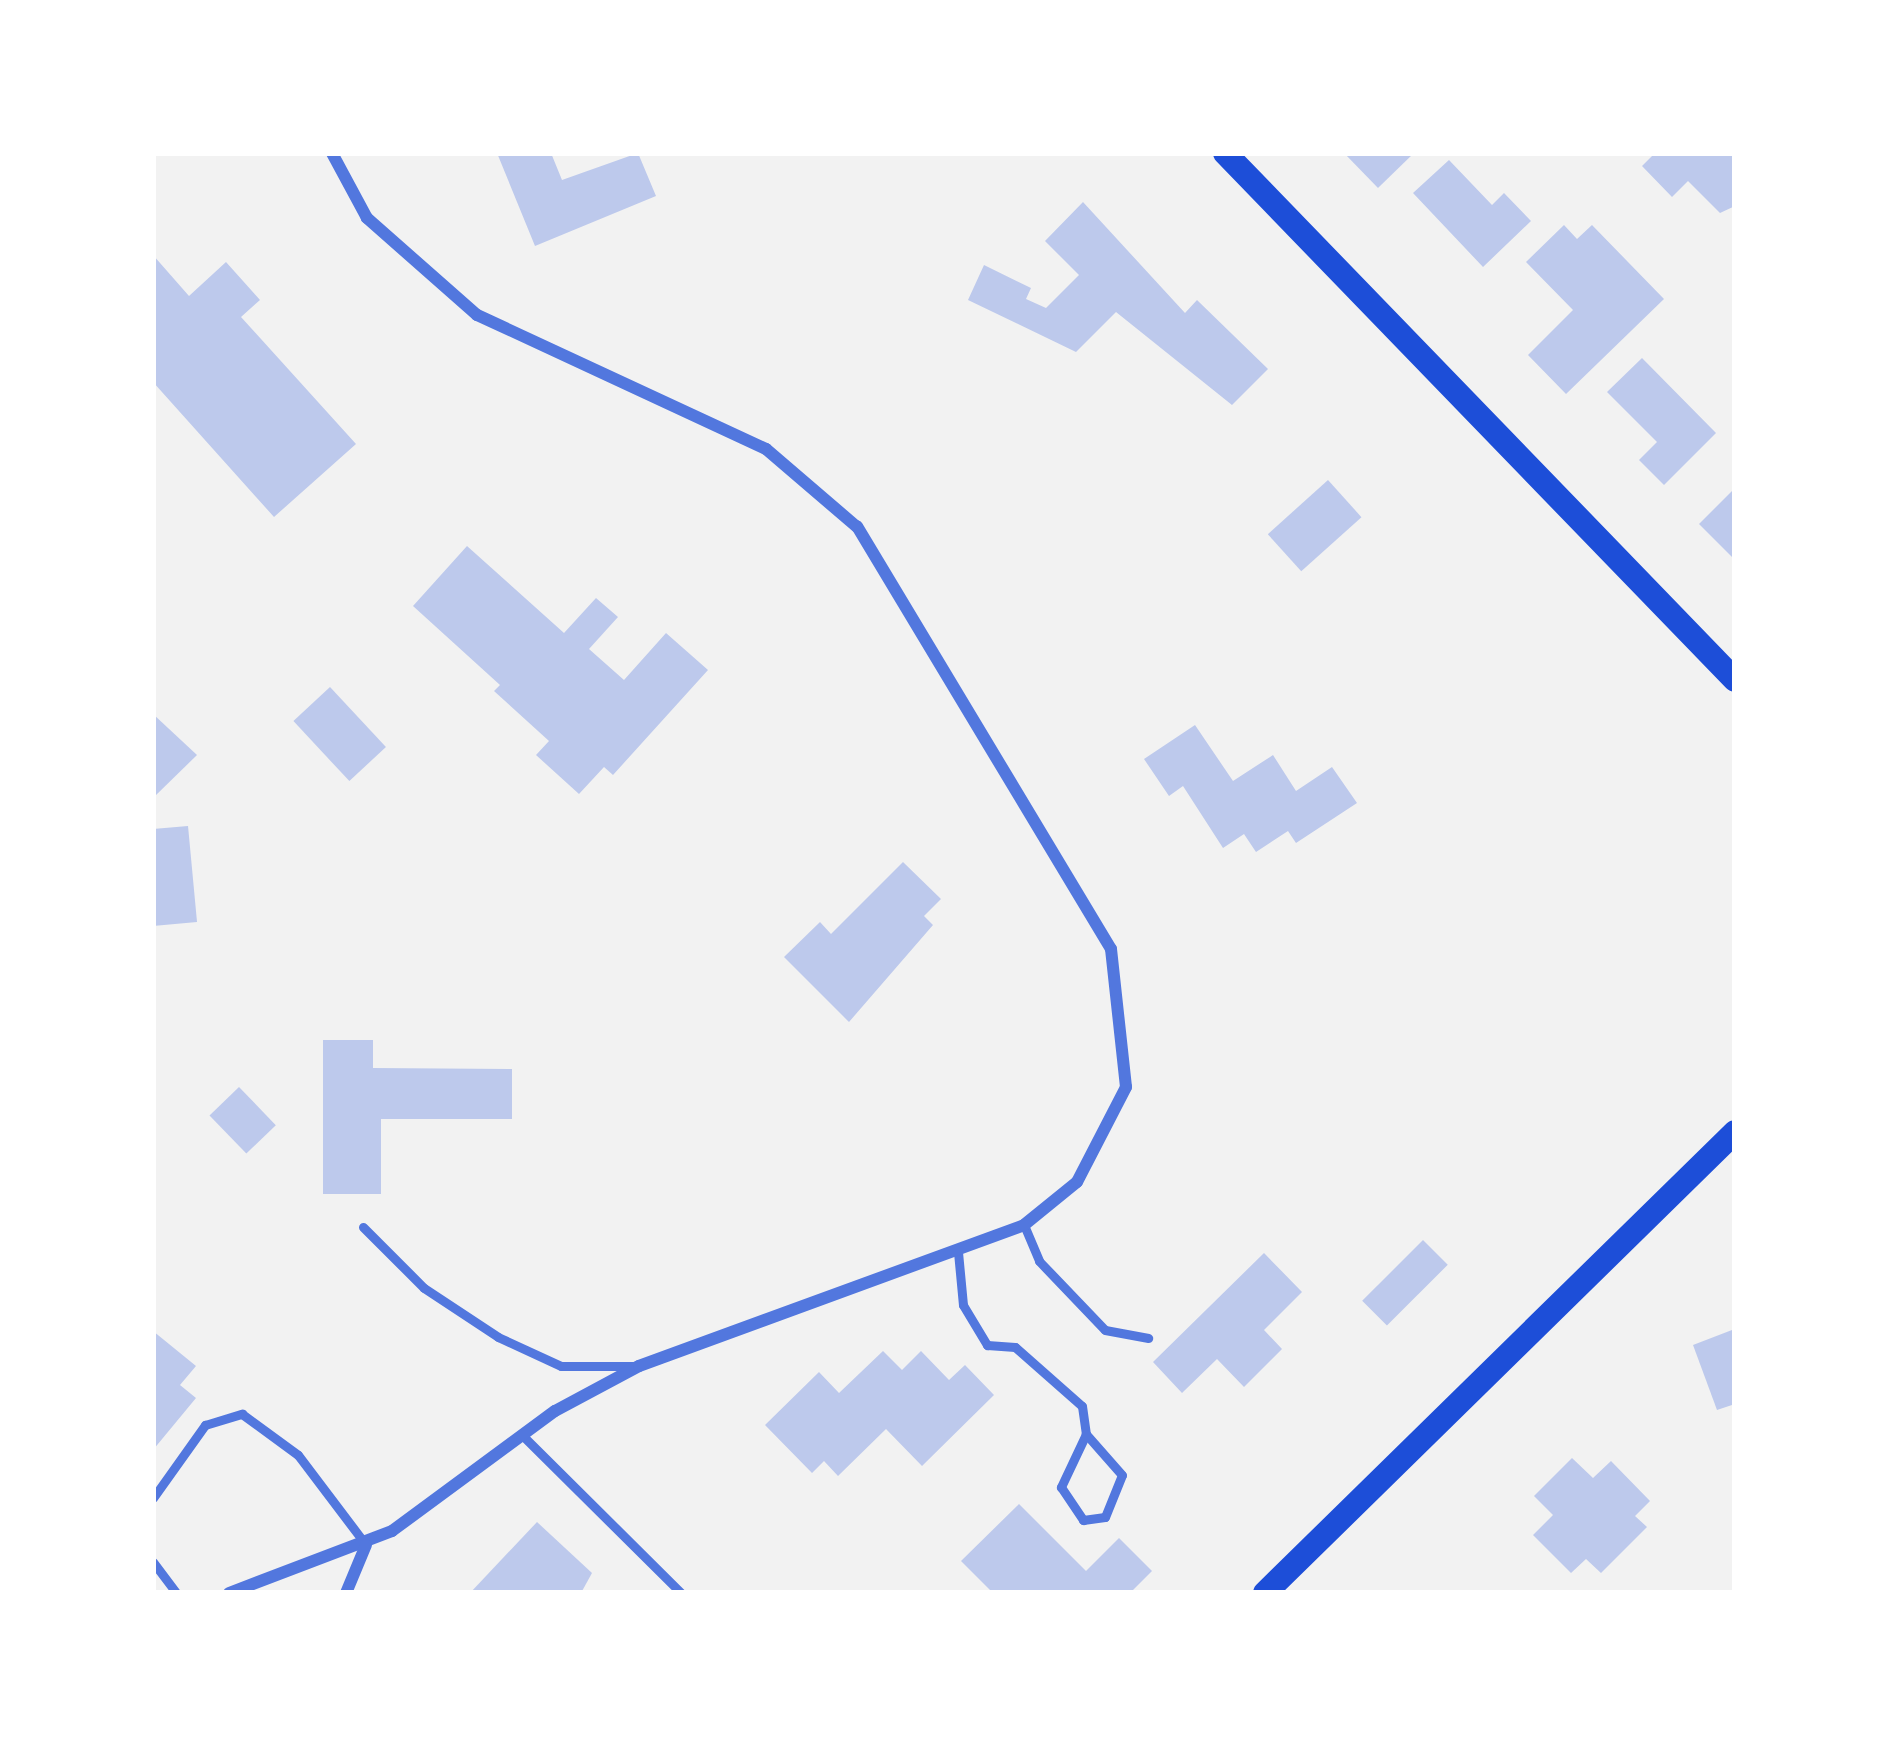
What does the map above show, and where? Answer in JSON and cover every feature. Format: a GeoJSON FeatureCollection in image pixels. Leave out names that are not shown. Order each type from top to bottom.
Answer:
{"type":"FeatureCollection","features":[{"type":"Feature","properties":{"kind":"main road"},"geometry":{"type":"LineString","coordinates":[[1226,153],[1735,680]]}},
{"type":"Feature","properties":{"kind":"main road"},"geometry":{"type":"LineString","coordinates":[[1265,1593],[1734,1133]]}},
{"type":"Feature","properties":{"kind":"street"},"geometry":{"type":"LineString","coordinates":[[230,1593],[366,1545],[523,1436],[640,1366],[1024,1225],[1077,1182],[1126,1087],[1112,949],[857,527],[766,449],[477,315],[367,218],[332,153]]}},
{"type":"Feature","properties":{"kind":"street"},"geometry":{"type":"LineString","coordinates":[[346,1593],[366,1545]]}},
{"type":"Feature","properties":{"kind":"lane"},"geometry":{"type":"LineString","coordinates":[[1024,1225],[1040,1262],[1105,1330],[1148,1338]]}},
{"type":"Feature","properties":{"kind":"lane"},"geometry":{"type":"LineString","coordinates":[[363,1227],[424,1288],[498,1337],[561,1366],[640,1366]]}},
{"type":"Feature","properties":{"kind":"lane"},"geometry":{"type":"LineString","coordinates":[[958,1252],[963,1305],[987,1345],[1015,1347],[1057,1375],[1082,1406],[1086,1434],[1122,1475],[1105,1517],[1083,1520],[1060,1487],[1086,1434]]}},
{"type":"Feature","properties":{"kind":"lane"},"geometry":{"type":"LineString","coordinates":[[153,1498],[205,1424],[242,1414],[298,1455],[366,1545]]}},
{"type":"Feature","properties":{"kind":"lane"},"geometry":{"type":"LineString","coordinates":[[523,1436],[681,1593]]}},
{"type":"Feature","properties":{"kind":"lane"},"geometry":{"type":"LineString","coordinates":[[153,1562],[157,1577],[176,1593]]}},
{"type":"Feature","properties":{"kind":"building"},"geometry":{"type":"Polygon","coordinates":[[[497,153],[551,153],[562,180],[638,153],[656,196],[535,246],[497,153]]]}},
{"type":"Feature","properties":{"kind":"building"},"geometry":{"type":"Polygon","coordinates":[[[1344,153],[1414,153],[1378,188],[1344,153]]]}},
{"type":"Feature","properties":{"kind":"building"},"geometry":{"type":"Polygon","coordinates":[[[1655,153],[1735,153],[1735,206],[1720,213],[1688,181],[1672,197],[1642,166],[1655,153]]]}},
{"type":"Feature","properties":{"kind":"building"},"geometry":{"type":"Polygon","coordinates":[[[1449,160],[1492,205],[1504,193],[1531,221],[1483,267],[1413,193],[1449,160]]]}},
{"type":"Feature","properties":{"kind":"building"},"geometry":{"type":"Polygon","coordinates":[[[1083,202],[1185,313],[1197,300],[1268,369],[1232,405],[1116,312],[1076,352],[968,300],[984,265],[1031,288],[1026,299],[1046,308],[1079,275],[1045,241],[1083,202]]]}},
{"type":"Feature","properties":{"kind":"building"},"geometry":{"type":"Polygon","coordinates":[[[1564,225],[1577,239],[1592,225],[1664,299],[1566,394],[1528,355],[1573,310],[1526,262],[1564,225]]]}},
{"type":"Feature","properties":{"kind":"building"},"geometry":{"type":"Polygon","coordinates":[[[153,255],[189,296],[226,262],[260,300],[241,317],[356,444],[274,517],[153,382],[153,255]]]}},
{"type":"Feature","properties":{"kind":"building"},"geometry":{"type":"Polygon","coordinates":[[[1642,358],[1716,433],[1664,485],[1639,460],[1657,442],[1607,392],[1642,358]]]}},
{"type":"Feature","properties":{"kind":"building"},"geometry":{"type":"Polygon","coordinates":[[[1328,480],[1361,517],[1301,571],[1268,534],[1328,480]]]}},
{"type":"Feature","properties":{"kind":"building"},"geometry":{"type":"Polygon","coordinates":[[[1735,488],[1735,560],[1699,524],[1735,488]]]}},
{"type":"Feature","properties":{"kind":"building"},"geometry":{"type":"Polygon","coordinates":[[[467,546],[564,633],[596,598],[618,617],[589,649],[624,680],[666,633],[708,670],[613,775],[604,767],[579,794],[536,755],[549,741],[494,691],[500,685],[413,606],[467,546]]]}},
{"type":"Feature","properties":{"kind":"building"},"geometry":{"type":"Polygon","coordinates":[[[330,687],[386,747],[349,781],[293,721],[330,687]]]}},
{"type":"Feature","properties":{"kind":"building"},"geometry":{"type":"Polygon","coordinates":[[[153,714],[197,755],[153,798],[153,714]]]}},
{"type":"Feature","properties":{"kind":"building"},"geometry":{"type":"Polygon","coordinates":[[[1195,725],[1233,781],[1273,755],[1296,791],[1332,767],[1357,803],[1296,843],[1288,831],[1256,852],[1244,834],[1223,848],[1183,786],[1169,796],[1144,759],[1195,725]]]}},
{"type":"Feature","properties":{"kind":"building"},"geometry":{"type":"Polygon","coordinates":[[[188,826],[197,922],[153,926],[153,829],[188,826]]]}},
{"type":"Feature","properties":{"kind":"building"},"geometry":{"type":"Polygon","coordinates":[[[903,862],[941,899],[924,916],[933,925],[849,1022],[784,957],[820,922],[831,934],[903,862]]]}},
{"type":"Feature","properties":{"kind":"building"},"geometry":{"type":"Polygon","coordinates":[[[323,1040],[373,1040],[373,1068],[512,1069],[512,1119],[381,1119],[381,1194],[323,1194],[323,1040]]]}},
{"type":"Feature","properties":{"kind":"building"},"geometry":{"type":"Polygon","coordinates":[[[239,1087],[276,1125],[246,1154],[210,1115],[239,1087]]]}},
{"type":"Feature","properties":{"kind":"building"},"geometry":{"type":"Polygon","coordinates":[[[1423,1240],[1448,1265],[1387,1326],[1362,1301],[1423,1240]]]}},
{"type":"Feature","properties":{"kind":"building"},"geometry":{"type":"Polygon","coordinates":[[[1264,1253],[1302,1292],[1264,1330],[1282,1349],[1244,1387],[1217,1359],[1182,1393],[1153,1362],[1264,1253]]]}},
{"type":"Feature","properties":{"kind":"building"},"geometry":{"type":"Polygon","coordinates":[[[1732,1330],[1735,1404],[1717,1410],[1693,1345],[1732,1330]]]}},
{"type":"Feature","properties":{"kind":"building"},"geometry":{"type":"Polygon","coordinates":[[[153,1331],[196,1366],[180,1385],[196,1398],[153,1450],[153,1331]]]}},
{"type":"Feature","properties":{"kind":"building"},"geometry":{"type":"Polygon","coordinates":[[[883,1351],[902,1370],[921,1351],[949,1380],[965,1365],[994,1395],[922,1466],[886,1429],[838,1476],[824,1461],[812,1473],[765,1425],[819,1372],[839,1393],[883,1351]]]}},
{"type":"Feature","properties":{"kind":"building"},"geometry":{"type":"Polygon","coordinates":[[[1572,1458],[1593,1478],[1611,1461],[1650,1501],[1635,1516],[1647,1527],[1601,1573],[1586,1559],[1571,1573],[1533,1535],[1553,1515],[1534,1496],[1572,1458]]]}},
{"type":"Feature","properties":{"kind":"building"},"geometry":{"type":"Polygon","coordinates":[[[1019,1504],[1086,1571],[1119,1538],[1152,1571],[1130,1593],[993,1593],[961,1561],[1019,1504]]]}},
{"type":"Feature","properties":{"kind":"building"},"geometry":{"type":"Polygon","coordinates":[[[537,1522],[592,1573],[581,1593],[470,1593],[537,1522]]]}}]}
